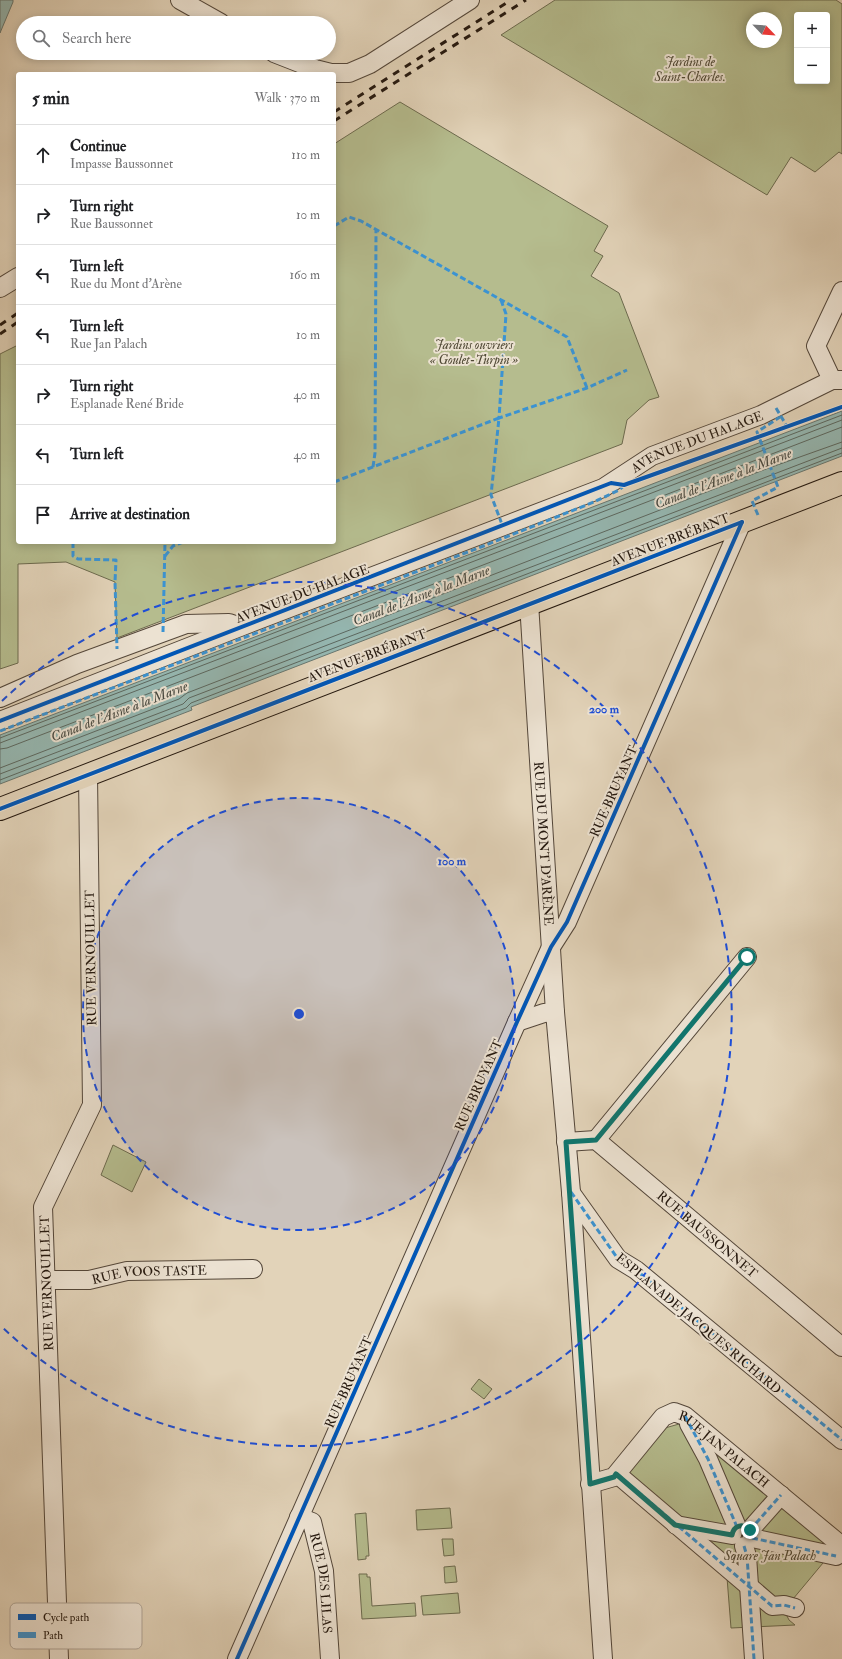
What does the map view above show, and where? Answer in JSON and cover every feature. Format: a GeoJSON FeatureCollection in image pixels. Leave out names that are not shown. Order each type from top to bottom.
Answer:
{"type":"FeatureCollection","features":[{"type":"Feature","properties":{"kind":"main road","name":"AVENUE BRÉBANT"},"geometry":{"type":"LineString","coordinates":[[0,808],[842,483]]}},
{"type":"Feature","properties":{"kind":"street"},"geometry":{"type":"LineString","coordinates":[[180,0],[209,16]]}},
{"type":"Feature","properties":{"kind":"street"},"geometry":{"type":"LineString","coordinates":[[337,77],[370,64],[470,0]]}},
{"type":"Feature","properties":{"kind":"street"},"geometry":{"type":"LineString","coordinates":[[292,60],[323,72]]}},
{"type":"Feature","properties":{"kind":"street"},"geometry":{"type":"LineString","coordinates":[[0,288],[16,278]]}},
{"type":"Feature","properties":{"kind":"street"},"geometry":{"type":"LineString","coordinates":[[831,385],[816,346],[842,291]]}},
{"type":"Feature","properties":{"kind":"street","name":"AVENUE DU HALAGE"},"geometry":{"type":"LineString","coordinates":[[0,721],[603,488],[652,456],[791,404],[831,385]]}},
{"type":"Feature","properties":{"kind":"street","name":"RUE BRUYANT"},"geometry":{"type":"LineString","coordinates":[[237,1659],[517,1022],[551,946],[566,922],[742,522]]}},
{"type":"Feature","properties":{"kind":"street","name":"RUE DU MONT D'ARÈNE"},"geometry":{"type":"LineString","coordinates":[[528,603],[555,1012],[570,1192],[603,1659]]}},
{"type":"Feature","properties":{"kind":"street","name":"AVENUE DU HALAGE"},"geometry":{"type":"LineString","coordinates":[[0,698],[77,664],[186,624],[229,622],[240,627]]}},
{"type":"Feature","properties":{"kind":"street","name":"RUE VERNOUILLET"},"geometry":{"type":"LineString","coordinates":[[56,1603],[43,1207],[92,1105],[88,774]]}},
{"type":"Feature","properties":{"kind":"street"},"geometry":{"type":"LineString","coordinates":[[566,1142],[596,1140],[747,957]]}},
{"type":"Feature","properties":{"kind":"street"},"geometry":{"type":"LineString","coordinates":[[517,1022],[544,1013],[555,1012]]}},
{"type":"Feature","properties":{"kind":"street","name":"RUE BAUSSONNET"},"geometry":{"type":"LineString","coordinates":[[596,1140],[842,1347]]}},
{"type":"Feature","properties":{"kind":"street","name":"ESPLANADE JACQUES RICHARD"},"geometry":{"type":"LineString","coordinates":[[570,1192],[618,1259],[636,1270],[842,1440]]}},
{"type":"Feature","properties":{"kind":"street","name":"RUE VOOS TASTE"},"geometry":{"type":"LineString","coordinates":[[46,1280],[89,1280],[127,1271],[253,1269]]}},
{"type":"Feature","properties":{"kind":"street","name":"RUE JAN PALACH"},"geometry":{"type":"LineString","coordinates":[[590,1484],[614,1477],[663,1417],[674,1412],[685,1416],[781,1495],[839,1551]]}},
{"type":"Feature","properties":{"kind":"street"},"geometry":{"type":"LineString","coordinates":[[685,1416],[708,1459],[743,1535],[749,1586],[754,1659]]}},
{"type":"Feature","properties":{"kind":"street"},"geometry":{"type":"LineString","coordinates":[[616,1474],[772,1606],[784,1605],[795,1608]]}},
{"type":"Feature","properties":{"kind":"street"},"geometry":{"type":"LineString","coordinates":[[743,1535],[781,1495]]}},
{"type":"Feature","properties":{"kind":"street","name":"RUE DES LILAS"},"geometry":{"type":"LineString","coordinates":[[299,1517],[312,1522],[324,1571],[330,1659]]}},
{"type":"Feature","properties":{"kind":"street"},"geometry":{"type":"LineString","coordinates":[[675,1525],[839,1551]]}},
{"type":"Feature","properties":{"kind":"street","name":"RUE VERNOUILLET"},"geometry":{"type":"LineString","coordinates":[[58,1649],[58,1659]]}},
{"type":"Feature","properties":{"kind":"green space","name":"Jardins de Saint-Charles."},"geometry":{"type":"Polygon","coordinates":[[[555,0],[836,0],[842,4],[842,154],[839,152],[815,172],[791,157],[767,195],[501,35],[555,0]]]}},
{"type":"Feature","properties":{"kind":"green space","name":"Jardins ouvriers « Goulet-Turpin »"},"geometry":{"type":"Polygon","coordinates":[[[400,102],[608,226],[594,251],[603,256],[591,276],[619,293],[659,397],[649,400],[627,420],[622,444],[117,638],[115,582],[66,562],[18,564],[18,663],[0,669],[0,354],[16,346],[16,544],[336,544],[336,143],[400,102]]]}},
{"type":"Feature","properties":{"kind":"green space"},"geometry":{"type":"Polygon","coordinates":[[[113,1145],[146,1162],[132,1192],[101,1175],[113,1145]]]}},
{"type":"Feature","properties":{"kind":"green space"},"geometry":{"type":"Polygon","coordinates":[[[479,1379],[492,1389],[484,1399],[471,1389],[479,1379]]]}},
{"type":"Feature","properties":{"kind":"green space","name":"Square Jan Palach"},"geometry":{"type":"Polygon","coordinates":[[[679,1424],[684,1426],[828,1543],[828,1557],[793,1599],[786,1614],[789,1620],[795,1625],[731,1628],[726,1565],[626,1476],[665,1428],[679,1424]]]}},
{"type":"Feature","properties":{"kind":"green space"},"geometry":{"type":"Polygon","coordinates":[[[450,1508],[452,1528],[417,1530],[416,1510],[450,1508]]]}},
{"type":"Feature","properties":{"kind":"green space"},"geometry":{"type":"Polygon","coordinates":[[[366,1513],[369,1556],[366,1556],[366,1559],[358,1560],[355,1514],[366,1513]]]}},
{"type":"Feature","properties":{"kind":"green space"},"geometry":{"type":"Polygon","coordinates":[[[442,1539],[453,1539],[454,1555],[444,1556],[442,1539]]]}},
{"type":"Feature","properties":{"kind":"green space"},"geometry":{"type":"Polygon","coordinates":[[[455,1566],[457,1582],[445,1583],[444,1567],[455,1566]]]}},
{"type":"Feature","properties":{"kind":"green space"},"geometry":{"type":"Polygon","coordinates":[[[359,1574],[367,1574],[367,1577],[370,1577],[372,1606],[415,1603],[416,1616],[362,1619],[359,1574]]]}},
{"type":"Feature","properties":{"kind":"green space"},"geometry":{"type":"Polygon","coordinates":[[[458,1593],[460,1613],[423,1615],[421,1596],[458,1593]]]}},
{"type":"Feature","properties":{"kind":"water"},"geometry":{"type":"Polygon","coordinates":[[[0,0],[13,0],[13,2],[0,33],[0,0]]]}},
{"type":"Feature","properties":{"kind":"water","name":"Canal de l'Aisne à la Marne"},"geometry":{"type":"Polygon","coordinates":[[[842,411],[842,456],[191,707],[192,710],[0,784],[0,735],[842,411]]]}},
{"type":"Feature","properties":{"kind":"railway"},"geometry":{"type":"LineString","coordinates":[[336,111],[511,0]]}},
{"type":"Feature","properties":{"kind":"railway"},"geometry":{"type":"LineString","coordinates":[[336,120],[526,0]]}},
{"type":"Feature","properties":{"kind":"railway"},"geometry":{"type":"LineString","coordinates":[[0,325],[16,314]]}},
{"type":"Feature","properties":{"kind":"railway"},"geometry":{"type":"LineString","coordinates":[[0,334],[16,323]]}},
{"type":"Feature","properties":{"kind":"marked path"},"geometry":{"type":"LineString","coordinates":[[336,225],[349,217],[361,221],[567,337],[587,388]]}},
{"type":"Feature","properties":{"kind":"marked path"},"geometry":{"type":"LineString","coordinates":[[373,467],[375,453],[376,230]]}},
{"type":"Feature","properties":{"kind":"marked path"},"geometry":{"type":"LineString","coordinates":[[501,300],[506,314],[499,418],[587,388],[627,370]]}},
{"type":"Feature","properties":{"kind":"marked path"},"geometry":{"type":"LineString","coordinates":[[776,408],[788,428]]}},
{"type":"Feature","properties":{"kind":"marked path"},"geometry":{"type":"LineString","coordinates":[[758,515],[752,501],[778,487],[757,432],[780,417]]}},
{"type":"Feature","properties":{"kind":"marked path"},"geometry":{"type":"LineString","coordinates":[[336,481],[499,418],[491,495],[503,527]]}},
{"type":"Feature","properties":{"kind":"marked path"},"geometry":{"type":"LineString","coordinates":[[0,731],[481,547],[594,502],[619,490],[625,485]]}},
{"type":"Feature","properties":{"kind":"marked path"},"geometry":{"type":"LineString","coordinates":[[73,544],[73,556],[78,559],[116,560],[115,582],[117,649]]}},
{"type":"Feature","properties":{"kind":"marked path"},"geometry":{"type":"LineString","coordinates":[[163,632],[165,544]]}},
{"type":"Feature","properties":{"kind":"marked path"},"geometry":{"type":"LineString","coordinates":[[165,556],[173,546],[178,544]]}},
{"type":"Feature","properties":{"kind":"marked path"},"geometry":{"type":"LineString","coordinates":[[571,1192],[618,1259],[636,1270],[842,1440]]}},
{"type":"Feature","properties":{"kind":"marked path"},"geometry":{"type":"LineString","coordinates":[[685,1416],[708,1459],[737,1527]]}},
{"type":"Feature","properties":{"kind":"marked path"},"geometry":{"type":"LineString","coordinates":[[617,1474],[772,1606],[784,1605],[795,1608]]}},
{"type":"Feature","properties":{"kind":"marked path"},"geometry":{"type":"LineString","coordinates":[[750,1530],[781,1495]]}},
{"type":"Feature","properties":{"kind":"marked path"},"geometry":{"type":"LineString","coordinates":[[677,1525],[732,1535]]}},
{"type":"Feature","properties":{"kind":"marked path"},"geometry":{"type":"LineString","coordinates":[[752,1538],[836,1556]]}},
{"type":"Feature","properties":{"kind":"marked path"},"geometry":{"type":"LineString","coordinates":[[744,1546],[747,1556],[754,1659]]}},
{"type":"Feature","properties":{"kind":"cycle path"},"geometry":{"type":"LineString","coordinates":[[0,721],[611,483],[624,485],[842,407]]}},
{"type":"Feature","properties":{"kind":"cycle path"},"geometry":{"type":"LineString","coordinates":[[0,809],[742,522]]}},
{"type":"Feature","properties":{"kind":"cycle path"},"geometry":{"type":"LineString","coordinates":[[237,1659],[517,1022],[551,947],[567,922],[742,522]]}},
{"type":"Feature","properties":{"kind":"route"},"geometry":{"type":"LineString","coordinates":[[747,957],[596,1140],[566,1142],[590,1484],[614,1477],[616,1474],[675,1525],[732,1535],[734,1529],[743,1525],[750,1530]]}}]}
